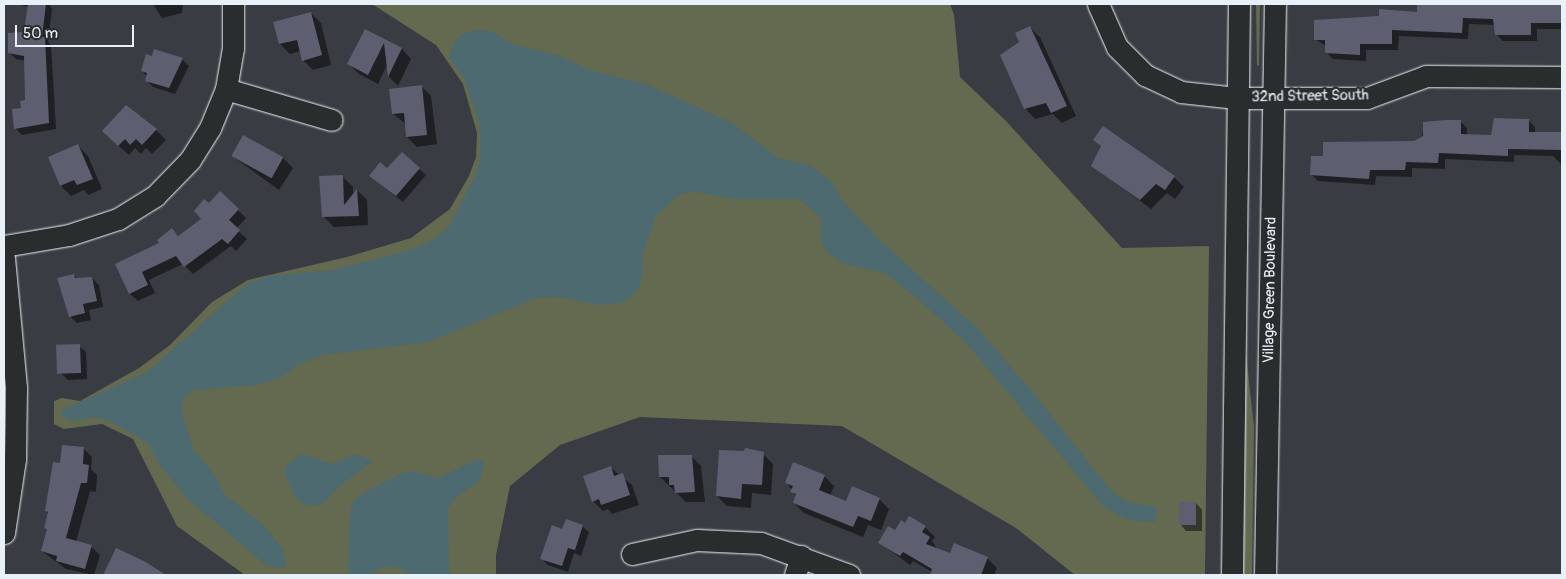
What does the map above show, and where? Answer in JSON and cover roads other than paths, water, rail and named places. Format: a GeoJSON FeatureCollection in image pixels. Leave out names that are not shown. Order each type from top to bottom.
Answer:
{"type":"FeatureCollection","features":[{"type":"Feature","properties":{"kind":"street"},"geometry":{"type":"LineString","coordinates":[[4,246],[69,235],[118,219],[155,196],[190,160],[210,128],[226,89],[233,48],[233,4]]}},
{"type":"Feature","properties":{"kind":"street","name":"32nd Street South"},"geometry":{"type":"LineString","coordinates":[[1098,4],[1117,47],[1145,75],[1181,92],[1237,98],[1367,98],[1426,76],[1562,77]]}},
{"type":"Feature","properties":{"kind":"street"},"geometry":{"type":"LineString","coordinates":[[1232,575],[1239,4]]}},
{"type":"Feature","properties":{"kind":"street","name":"Village Green Boulevard"},"geometry":{"type":"LineString","coordinates":[[1265,575],[1275,4]]}},
{"type":"Feature","properties":{"kind":"street"},"geometry":{"type":"LineString","coordinates":[[226,89],[332,120]]}},
{"type":"Feature","properties":{"kind":"street"},"geometry":{"type":"LineString","coordinates":[[4,258],[16,388],[15,459],[4,533]]}},
{"type":"Feature","properties":{"kind":"street"},"geometry":{"type":"LineString","coordinates":[[632,554],[697,540],[761,543],[798,566],[849,575]]}},
{"type":"Feature","properties":{"kind":"water"},"geometry":{"type":"Polygon","coordinates":[[[475,30],[490,31],[515,45],[560,56],[589,70],[646,84],[734,124],[778,158],[810,165],[832,182],[844,203],[885,245],[978,329],[1030,389],[1112,492],[1130,503],[1156,507],[1156,522],[1128,520],[1103,506],[966,343],[918,299],[885,273],[843,263],[829,254],[821,243],[821,218],[799,199],[734,199],[691,191],[677,196],[656,216],[644,250],[641,282],[635,293],[624,302],[601,305],[558,297],[536,298],[428,342],[322,355],[297,365],[282,377],[255,385],[194,390],[185,396],[181,409],[193,449],[218,479],[223,493],[265,527],[283,549],[286,566],[277,568],[265,564],[191,502],[160,466],[148,443],[110,421],[95,417],[73,421],[62,416],[62,410],[146,373],[248,283],[270,276],[333,270],[411,250],[431,241],[449,227],[478,170],[481,144],[479,122],[464,78],[449,57],[454,43],[462,34],[475,30]]]}},
{"type":"Feature","properties":{"kind":"water"},"geometry":{"type":"Polygon","coordinates":[[[302,454],[331,464],[357,454],[373,461],[338,487],[324,503],[314,506],[304,504],[295,497],[284,473],[288,464],[302,454]]]}},
{"type":"Feature","properties":{"kind":"water"},"geometry":{"type":"Polygon","coordinates":[[[478,459],[484,463],[480,480],[453,500],[448,509],[449,575],[412,575],[396,566],[384,567],[369,575],[348,575],[350,514],[352,503],[360,495],[398,475],[410,471],[439,478],[478,459]]]}}]}
